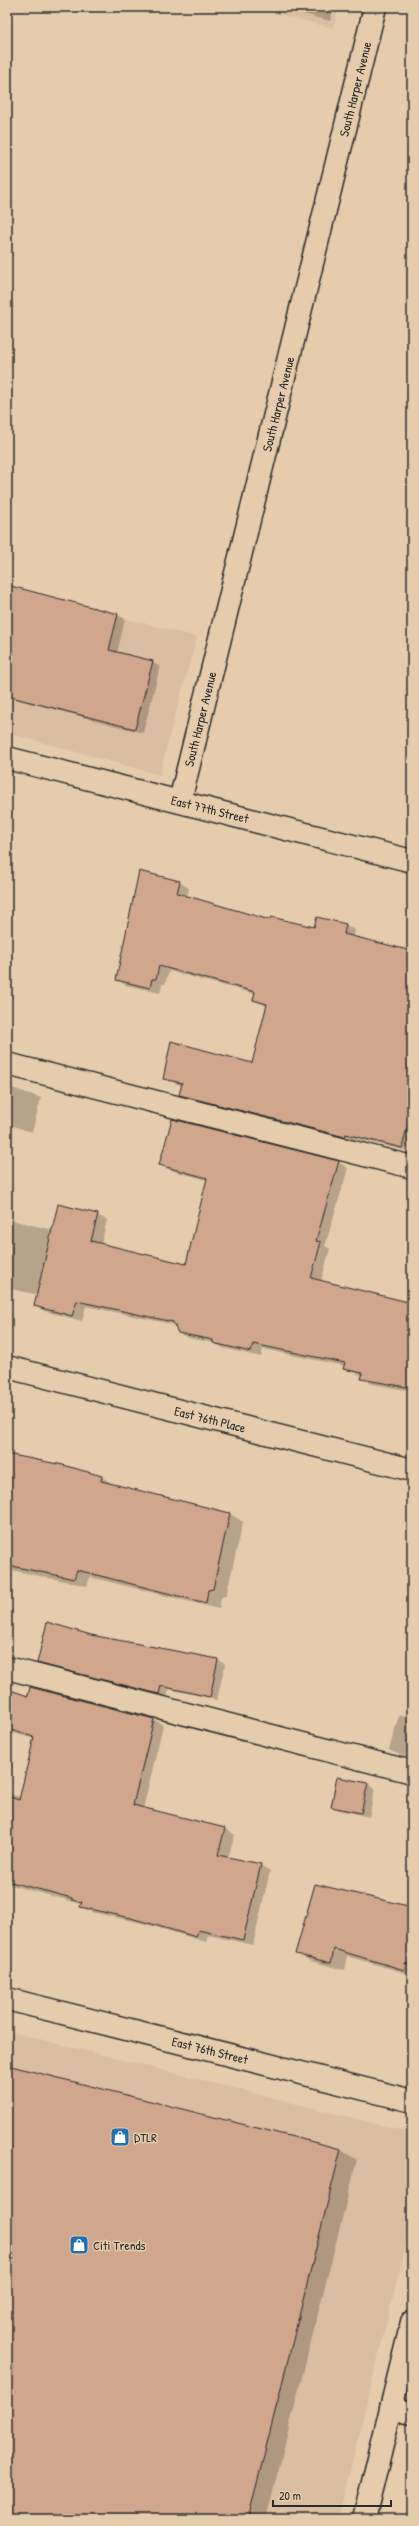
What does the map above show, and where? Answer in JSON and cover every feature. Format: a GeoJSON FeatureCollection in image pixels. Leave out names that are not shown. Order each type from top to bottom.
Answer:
{"type":"FeatureCollection","features":[{"type":"Feature","properties":{"kind":"street","name":"South Harper Avenue"},"geometry":{"type":"LineString","coordinates":[[180,801],[375,7]]}},
{"type":"Feature","properties":{"kind":"street","name":"East 77th Street"},"geometry":{"type":"LineString","coordinates":[[7,758],[412,861]]}},
{"type":"Feature","properties":{"kind":"street"},"geometry":{"type":"LineString","coordinates":[[7,1064],[412,1167]]}},
{"type":"Feature","properties":{"kind":"street","name":"East 76th Place"},"geometry":{"type":"LineString","coordinates":[[7,1368],[412,1470]]}},
{"type":"Feature","properties":{"kind":"street"},"geometry":{"type":"LineString","coordinates":[[7,1668],[412,1772]]}},
{"type":"Feature","properties":{"kind":"street","name":"East 76th Street"},"geometry":{"type":"LineString","coordinates":[[7,1999],[412,2102]]}},
{"type":"Feature","properties":{"kind":"street"},"geometry":{"type":"LineString","coordinates":[[364,2519],[412,2322]]}},
{"type":"Feature","properties":{"kind":"street"},"geometry":{"type":"LineString","coordinates":[[391,2408],[412,2413]]}},
{"type":"Feature","properties":{"kind":"shaded area"},"geometry":{"type":"Polygon","coordinates":[[[249,7],[339,7],[333,28],[249,7]]]}},
{"type":"Feature","properties":{"kind":"shaded area"},"geometry":{"type":"Polygon","coordinates":[[[7,588],[197,637],[167,744],[160,775],[11,734],[7,750],[7,588]]]}},
{"type":"Feature","properties":{"kind":"shaded area"},"geometry":{"type":"Polygon","coordinates":[[[7,2031],[412,2133],[412,2220],[338,2519],[7,2519],[7,2031]]]}},
{"type":"Feature","properties":{"kind":"building"},"geometry":{"type":"Polygon","coordinates":[[[7,585],[118,614],[109,650],[153,661],[135,729],[7,696],[7,585]]]}},
{"type":"Feature","properties":{"kind":"building"},"geometry":{"type":"Polygon","coordinates":[[[139,871],[180,881],[177,893],[270,920],[271,917],[314,927],[317,917],[346,924],[344,934],[412,951],[412,1108],[402,1148],[346,1134],[345,1137],[179,1095],[182,1083],[163,1079],[171,1041],[252,1063],[267,1004],[253,1000],[255,992],[159,966],[156,979],[152,979],[150,988],[116,980],[139,871]]]}},
{"type":"Feature","properties":{"kind":"building"},"geometry":{"type":"Polygon","coordinates":[[[172,1119],[339,1161],[316,1241],[321,1242],[311,1278],[412,1303],[412,1388],[361,1379],[363,1373],[343,1369],[345,1363],[253,1344],[251,1352],[213,1343],[213,1340],[178,1333],[173,1322],[77,1301],[72,1316],[34,1306],[58,1204],[98,1214],[91,1241],[186,1264],[207,1178],[159,1165],[172,1119]]]}},
{"type":"Feature","properties":{"kind":"building"},"geometry":{"type":"Polygon","coordinates":[[[7,1454],[63,1465],[102,1476],[101,1481],[230,1513],[213,1589],[208,1590],[206,1603],[77,1570],[74,1579],[7,1565],[7,1454]]]}},
{"type":"Feature","properties":{"kind":"building"},"geometry":{"type":"Polygon","coordinates":[[[47,1622],[91,1635],[218,1659],[210,1697],[161,1686],[159,1694],[37,1663],[47,1622]]]}},
{"type":"Feature","properties":{"kind":"building"},"geometry":{"type":"Polygon","coordinates":[[[30,1687],[154,1719],[133,1805],[225,1828],[218,1855],[261,1864],[243,1940],[198,1930],[196,1937],[131,1918],[80,1907],[82,1902],[72,1900],[72,1898],[7,1881],[7,1796],[19,1800],[34,1737],[7,1729],[7,1689],[28,1696],[30,1687]]]}},
{"type":"Feature","properties":{"kind":"building"},"geometry":{"type":"Polygon","coordinates":[[[337,1777],[368,1783],[361,1813],[331,1807],[337,1777]]]}},
{"type":"Feature","properties":{"kind":"building"},"geometry":{"type":"Polygon","coordinates":[[[315,1884],[412,1907],[412,1965],[405,1963],[404,1970],[334,1949],[331,1963],[295,1954],[315,1884]]]}},
{"type":"Feature","properties":{"kind":"building"},"geometry":{"type":"Polygon","coordinates":[[[7,2065],[341,2149],[248,2519],[7,2519],[7,2065]]]}},
{"type":"Feature","properties":{"kind":"place","name":"DTLR"},"geometry":{"type":"Point","coordinates":[120,2137]}},
{"type":"Feature","properties":{"kind":"place","name":"Citi Trends"},"geometry":{"type":"Point","coordinates":[79,2245]}}]}
